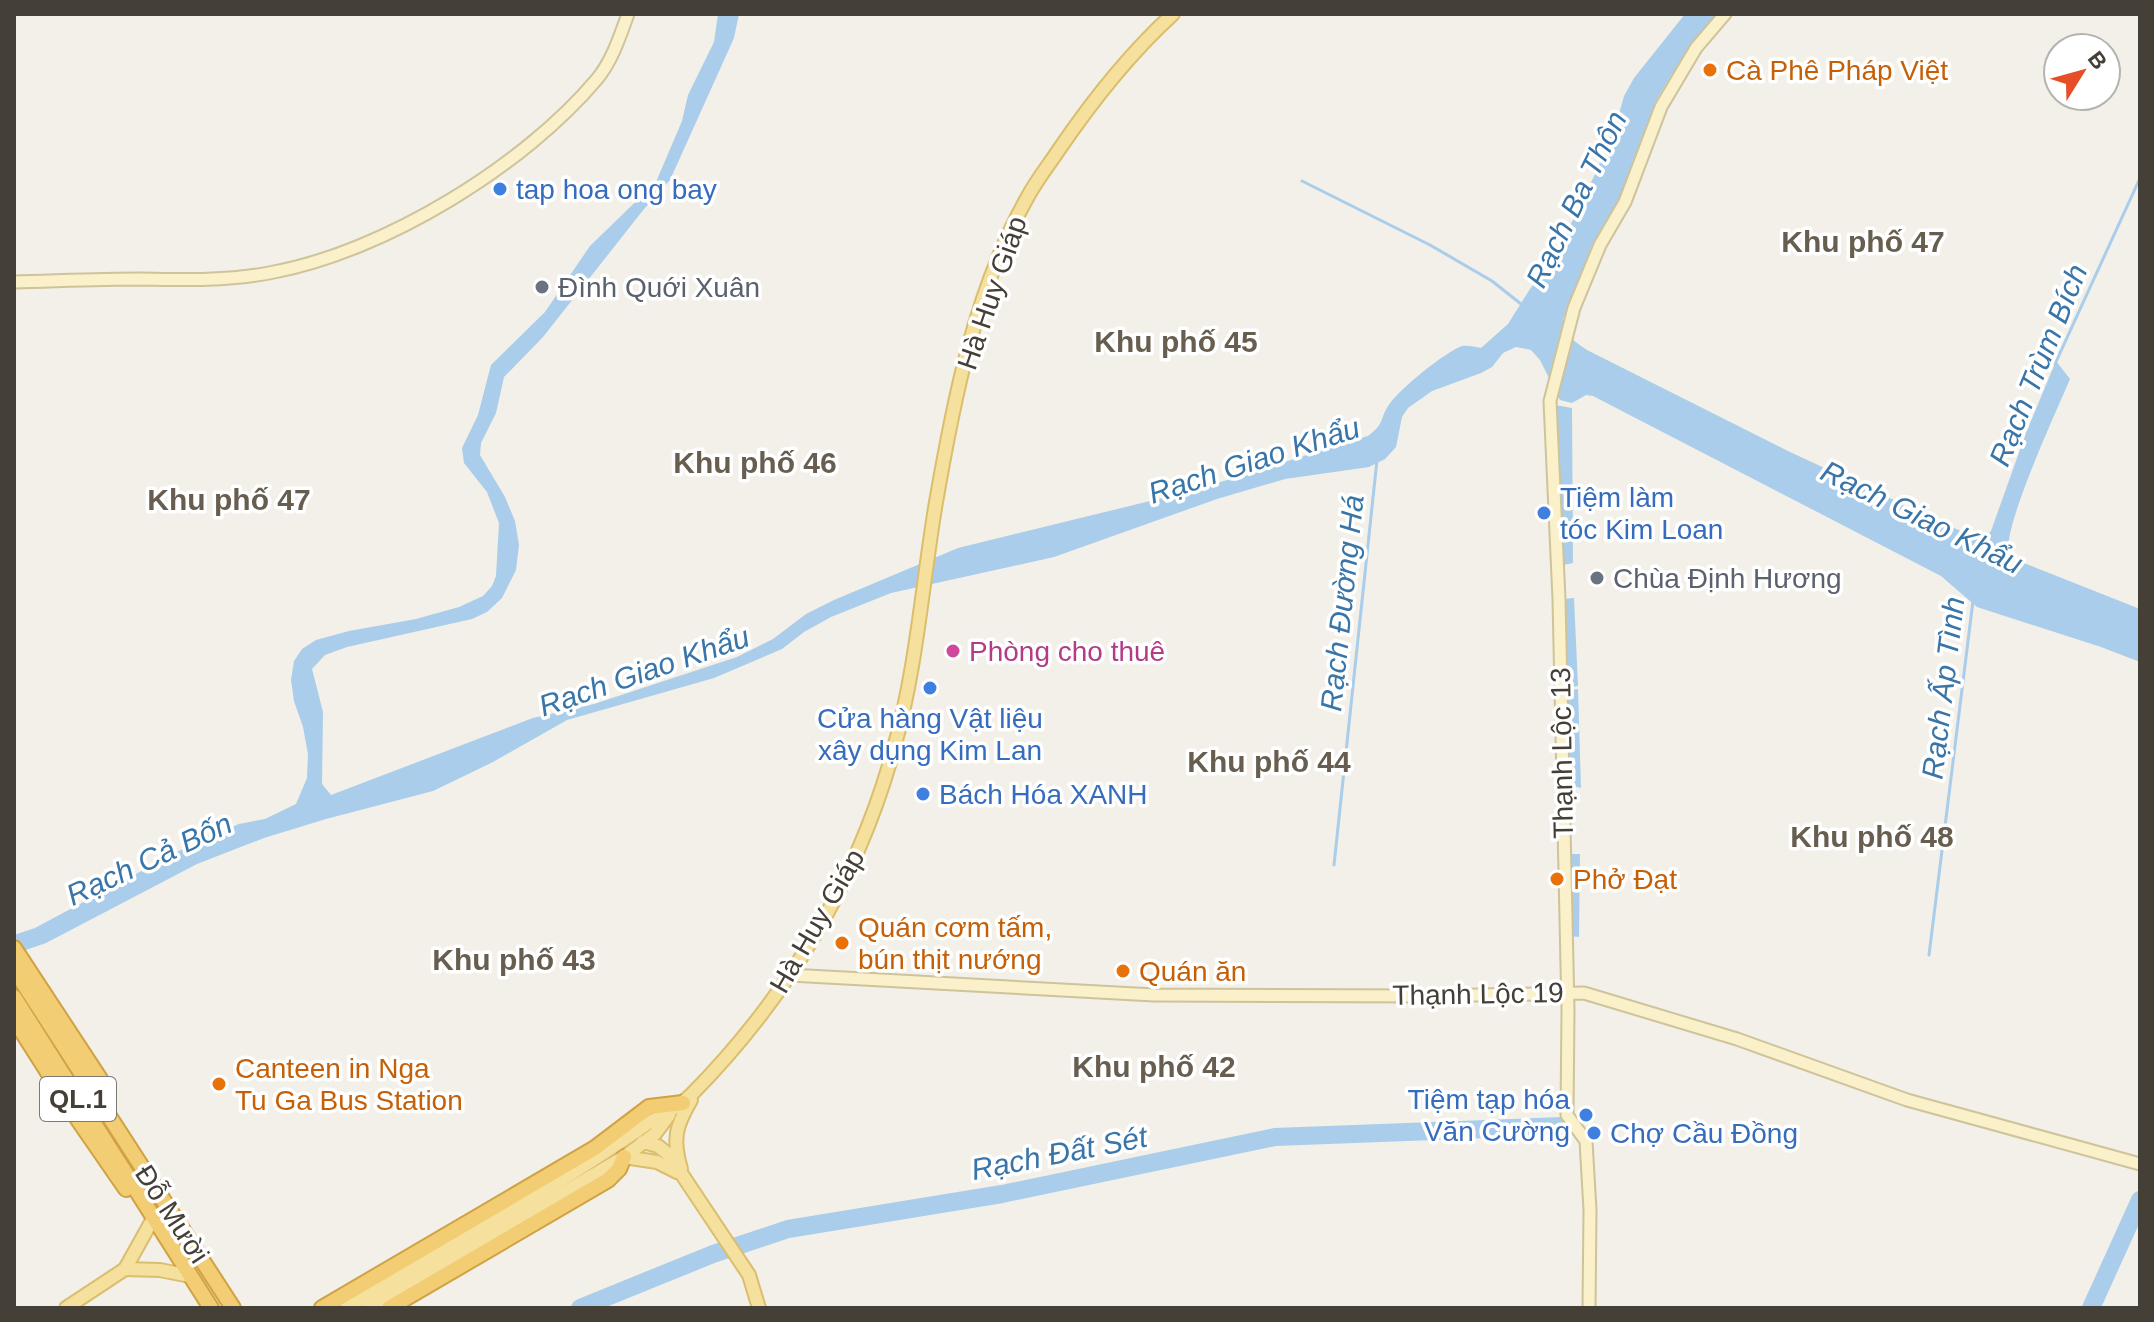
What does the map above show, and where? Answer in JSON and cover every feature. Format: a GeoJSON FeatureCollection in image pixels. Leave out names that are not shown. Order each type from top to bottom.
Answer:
{"type":"FeatureCollection","features":[{"type":"Feature","properties":{"kind":"highway","name":"QL.1"},"geometry":{"type":"LineString","coordinates":[[14,948],[20,971]]}},
{"type":"Feature","properties":{"kind":"highway","name":"Đỗ Mười"},"geometry":{"type":"LineString","coordinates":[[20,971],[98,1128],[123,1187],[143,1200],[211,1308]]}},
{"type":"Feature","properties":{"kind":"highway","name":"Đỗ Mười"},"geometry":{"type":"LineString","coordinates":[[14,997],[98,1128]]}},
{"type":"Feature","properties":{"kind":"highway","name":"Đỗ Mười"},"geometry":{"type":"LineString","coordinates":[[14,1019],[230,1303]]}},
{"type":"Feature","properties":{"kind":"highway"},"geometry":{"type":"LineString","coordinates":[[322,1308],[595,1148],[649,1107],[677,1108]]}},
{"type":"Feature","properties":{"kind":"highway"},"geometry":{"type":"LineString","coordinates":[[389,1308],[608,1180],[624,1157]]}},
{"type":"Feature","properties":{"kind":"highway"},"geometry":{"type":"LineString","coordinates":[[230,1303],[243,1308]]}},
{"type":"Feature","properties":{"kind":"main road","name":"Hà Huy Giáp"},"geometry":{"type":"LineString","coordinates":[[582,1176],[624,1157],[646,1142],[698,1088],[790,975],[841,890],[876,809],[896,742],[908,691],[951,420],[974,327],[1002,253],[1025,200],[1091,103],[1143,41],[1173,14]]}},
{"type":"Feature","properties":{"kind":"main road","name":"Hà Huy Giáp"},"geometry":{"type":"LineString","coordinates":[[683,1176],[676,1131],[698,1088]]}},
{"type":"Feature","properties":{"kind":"main road","name":"Hà Huy Giáp"},"geometry":{"type":"LineString","coordinates":[[582,1176],[647,1124],[677,1108]]}},
{"type":"Feature","properties":{"kind":"main road"},"geometry":{"type":"LineString","coordinates":[[624,1142],[646,1142]]}},
{"type":"Feature","properties":{"kind":"main road","name":"Hà Huy Giáp"},"geometry":{"type":"LineString","coordinates":[[646,1142],[668,1154],[683,1176],[741,1262],[756,1292],[759,1308]]}},
{"type":"Feature","properties":{"kind":"main road"},"geometry":{"type":"LineString","coordinates":[[624,1157],[657,1162],[683,1176]]}},
{"type":"Feature","properties":{"kind":"main road"},"geometry":{"type":"LineString","coordinates":[[346,1308],[582,1176]]}},
{"type":"Feature","properties":{"kind":"main road"},"geometry":{"type":"LineString","coordinates":[[368,1308],[582,1176]]}},
{"type":"Feature","properties":{"kind":"main road"},"geometry":{"type":"LineString","coordinates":[[66,1308],[125,1269],[154,1217]]}},
{"type":"Feature","properties":{"kind":"main road"},"geometry":{"type":"LineString","coordinates":[[125,1269],[160,1270],[190,1276]]}},
{"type":"Feature","properties":{"kind":"street"},"geometry":{"type":"LineString","coordinates":[[14,282],[251,276],[303,266],[370,242],[481,182],[549,127],[597,80],[613,54],[628,14]]}},
{"type":"Feature","properties":{"kind":"street","name":"Thạnh Lộc 13"},"geometry":{"type":"LineString","coordinates":[[1589,1308],[1590,1210],[1586,1141],[1567,1115],[1559,599],[1551,391],[1569,321],[1600,245],[1625,202],[1665,100],[1696,48],[1725,14]]}},
{"type":"Feature","properties":{"kind":"street","name":"Thạnh Lộc 19"},"geometry":{"type":"LineString","coordinates":[[790,975],[1154,995],[1584,993],[1737,1039],[1907,1100],[2140,1164]]}},
{"type":"Feature","properties":{"kind":"water","name":"Rạch Giao Khẩu"},"geometry":{"type":"Polygon","coordinates":[[[718,14],[739,14],[734,38],[670,180],[543,337],[504,377],[496,413],[481,443],[480,455],[505,497],[515,521],[519,545],[516,570],[502,598],[487,612],[472,619],[347,647],[325,655],[312,669],[323,712],[322,784],[331,795],[533,718],[594,704],[737,657],[773,639],[806,614],[834,600],[958,548],[1195,490],[1368,436],[1379,425],[1393,399],[1422,372],[1462,346],[1481,348],[1508,324],[1555,257],[1596,172],[1624,96],[1634,78],[1685,14],[1719,14],[1672,74],[1657,99],[1625,188],[1587,261],[1563,319],[1568,333],[1587,350],[1790,452],[1978,539],[1991,531],[2056,361],[2070,379],[2022,494],[2009,539],[2009,552],[2017,560],[2140,609],[2140,662],[1977,607],[1941,576],[1593,396],[1586,395],[1572,403],[1560,400],[1540,360],[1531,350],[1516,347],[1503,353],[1492,367],[1432,391],[1408,408],[1402,417],[1396,447],[1385,459],[1369,467],[1285,479],[1217,499],[1054,557],[891,593],[831,617],[782,649],[714,678],[567,720],[493,762],[433,791],[264,838],[197,864],[46,943],[14,954],[14,935],[35,928],[190,845],[239,824],[265,819],[296,804],[307,778],[308,754],[291,680],[294,661],[302,649],[316,640],[349,631],[416,619],[459,607],[483,596],[492,586],[496,576],[499,523],[487,492],[464,463],[462,448],[478,415],[491,365],[545,312],[590,246],[656,182],[682,121],[688,95],[714,42],[718,14]]]}},
{"type":"Feature","properties":{"kind":"water"},"geometry":{"type":"Polygon","coordinates":[[[1555,405],[1572,408],[1573,563],[1563,565],[1555,405]]]}},
{"type":"Feature","properties":{"kind":"water"},"geometry":{"type":"Polygon","coordinates":[[[1574,598],[1578,686],[1566,688],[1564,599],[1574,598]]]}},
{"type":"Feature","properties":{"kind":"water"},"geometry":{"type":"Polygon","coordinates":[[[1578,689],[1581,788],[1569,785],[1566,691],[1578,689]]]}},
{"type":"Feature","properties":{"kind":"water"},"geometry":{"type":"Polygon","coordinates":[[[1570,854],[1580,854],[1579,937],[1570,936],[1570,854]]]}},
{"type":"Feature","properties":{"kind":"waterway","name":"Rạch Trùm Bích"},"geometry":{"type":"LineString","coordinates":[[2055,364],[2140,178]]}},
{"type":"Feature","properties":{"kind":"waterway"},"geometry":{"type":"LineString","coordinates":[[1302,181],[1430,245],[1492,281],[1521,304]]}},
{"type":"Feature","properties":{"kind":"waterway","name":"Rạch Đường Há"},"geometry":{"type":"LineString","coordinates":[[1334,865],[1377,460]]}},
{"type":"Feature","properties":{"kind":"waterway","name":"Rạch Ấp Tình"},"geometry":{"type":"LineString","coordinates":[[1929,955],[1973,601]]}},
{"type":"Feature","properties":{"kind":"waterway","name":"Rạch Đất Sét"},"geometry":{"type":"LineString","coordinates":[[580,1308],[713,1254],[788,1229],[1002,1194],[1275,1137],[1563,1126]]}},
{"type":"Feature","properties":{"kind":"waterway"},"geometry":{"type":"LineString","coordinates":[[2091,1308],[2140,1200]]}},
{"type":"Feature","properties":{"kind":"place","name":"Cà Phê Pháp Việt"},"geometry":{"type":"Point","coordinates":[1710,70]}},
{"type":"Feature","properties":{"kind":"place","name":"tap hoa ong bay"},"geometry":{"type":"Point","coordinates":[500,189]}},
{"type":"Feature","properties":{"kind":"place","name":"Đình Quới Xuân"},"geometry":{"type":"Point","coordinates":[542,287]}},
{"type":"Feature","properties":{"kind":"place","name":"Tiệm làm tóc Kim Loan"},"geometry":{"type":"Point","coordinates":[1544,513]}},
{"type":"Feature","properties":{"kind":"place","name":"Chùa Định Hương"},"geometry":{"type":"Point","coordinates":[1597,578]}},
{"type":"Feature","properties":{"kind":"place","name":"Phòng cho thuê"},"geometry":{"type":"Point","coordinates":[953,651]}},
{"type":"Feature","properties":{"kind":"place","name":"Cửa hàng Vật liệu xây dụng Kim Lan"},"geometry":{"type":"Point","coordinates":[930,688]}},
{"type":"Feature","properties":{"kind":"place","name":"Bách Hóa XANH"},"geometry":{"type":"Point","coordinates":[923,794]}},
{"type":"Feature","properties":{"kind":"place","name":"Phở Đạt"},"geometry":{"type":"Point","coordinates":[1557,879]}},
{"type":"Feature","properties":{"kind":"place","name":"Quán cơm tấm, bún thịt nướng"},"geometry":{"type":"Point","coordinates":[842,943]}},
{"type":"Feature","properties":{"kind":"place","name":"Quán ăn"},"geometry":{"type":"Point","coordinates":[1123,971]}},
{"type":"Feature","properties":{"kind":"place","name":"Canteen in Nga Tu Ga Bus Station"},"geometry":{"type":"Point","coordinates":[219,1084]}},
{"type":"Feature","properties":{"kind":"place","name":"Tiệm tạp hóa Văn Cường"},"geometry":{"type":"Point","coordinates":[1586,1115]}},
{"type":"Feature","properties":{"kind":"place","name":"Chợ Cầu Đồng"},"geometry":{"type":"Point","coordinates":[1594,1133]}},
{"type":"Feature","properties":{"kind":"district","name":"Khu phố 47"},"geometry":{"type":"Point","coordinates":[1863,241]}},
{"type":"Feature","properties":{"kind":"district","name":"Khu phố 45"},"geometry":{"type":"Point","coordinates":[1176,341]}},
{"type":"Feature","properties":{"kind":"district","name":"Khu phố 46"},"geometry":{"type":"Point","coordinates":[755,462]}},
{"type":"Feature","properties":{"kind":"district","name":"Khu phố 47"},"geometry":{"type":"Point","coordinates":[229,499]}},
{"type":"Feature","properties":{"kind":"district","name":"Khu phố 44"},"geometry":{"type":"Point","coordinates":[1269,761]}},
{"type":"Feature","properties":{"kind":"district","name":"Khu phố 48"},"geometry":{"type":"Point","coordinates":[1872,836]}},
{"type":"Feature","properties":{"kind":"district","name":"Khu phố 43"},"geometry":{"type":"Point","coordinates":[514,959]}},
{"type":"Feature","properties":{"kind":"district","name":"Khu phố 42"},"geometry":{"type":"Point","coordinates":[1154,1066]}},
{"type":"Feature","properties":{"kind":"water label","name":"Rạch Ba Thôn"},"geometry":{"type":"Point","coordinates":[1576,199]}},
{"type":"Feature","properties":{"kind":"water label","name":"Rạch Cả Bốn"},"geometry":{"type":"Point","coordinates":[149,859]}}]}
